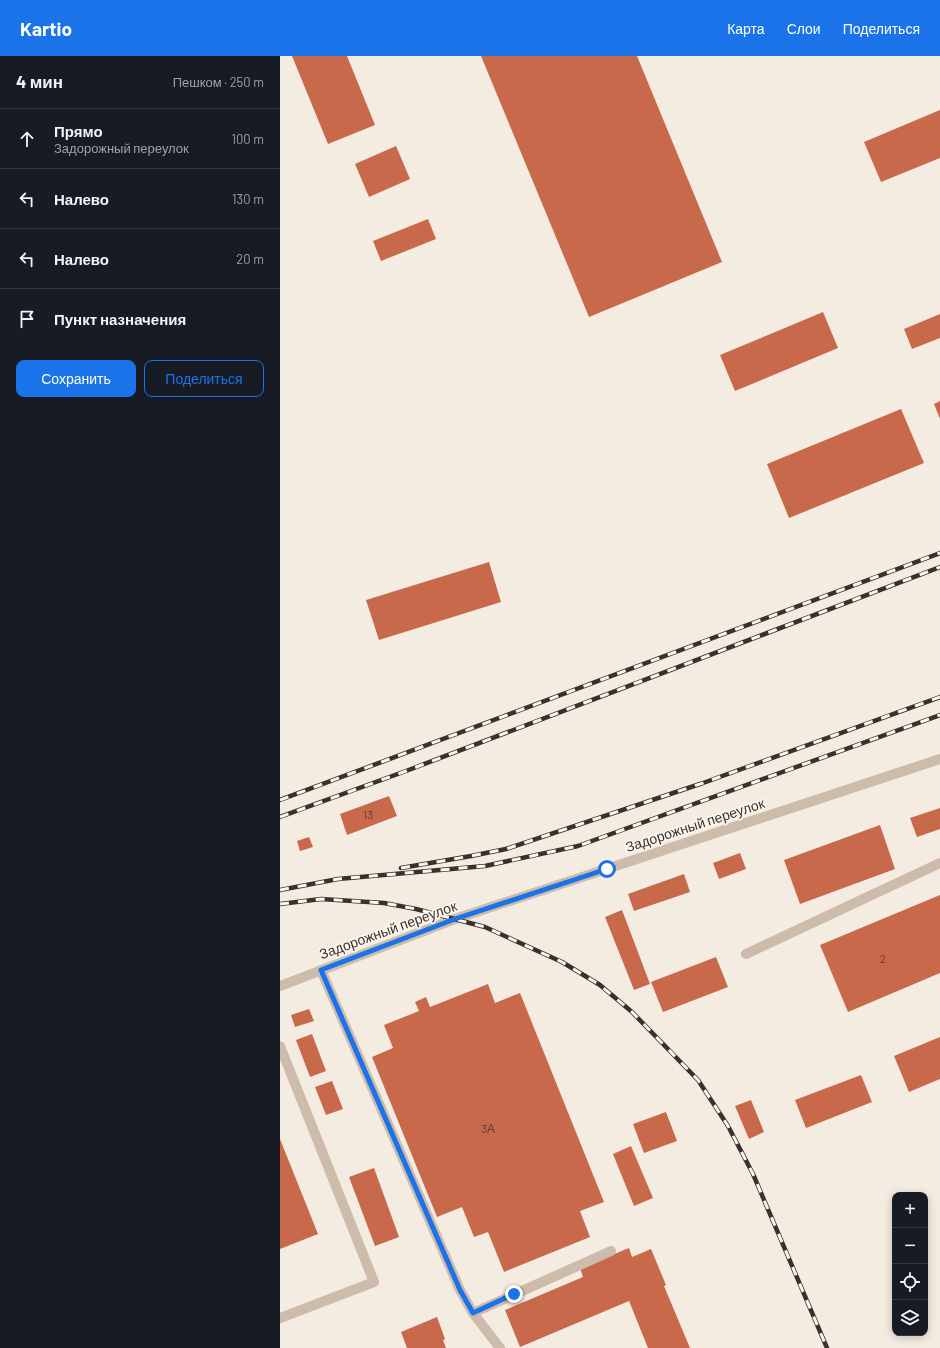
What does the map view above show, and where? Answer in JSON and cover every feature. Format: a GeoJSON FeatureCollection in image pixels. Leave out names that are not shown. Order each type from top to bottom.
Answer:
{"type":"FeatureCollection","features":[{"type":"Feature","properties":{"kind":"street","name":"Задорожный переулок"},"geometry":{"type":"LineString","coordinates":[[280,986],[455,919],[940,759]]}},
{"type":"Feature","properties":{"kind":"street"},"geometry":{"type":"LineString","coordinates":[[746,954],[940,863]]}},
{"type":"Feature","properties":{"kind":"street"},"geometry":{"type":"LineString","coordinates":[[321,970],[460,1290],[473,1313],[500,1348]]}},
{"type":"Feature","properties":{"kind":"street"},"geometry":{"type":"LineString","coordinates":[[280,1318],[374,1282],[281,1051]]}},
{"type":"Feature","properties":{"kind":"street"},"geometry":{"type":"LineString","coordinates":[[473,1313],[611,1251]]}},
{"type":"Feature","properties":{"kind":"building"},"geometry":{"type":"Polygon","coordinates":[[[292,56],[347,56],[375,125],[328,144],[292,56]]]}},
{"type":"Feature","properties":{"kind":"building"},"geometry":{"type":"Polygon","coordinates":[[[481,56],[637,56],[722,262],[589,317],[481,56]]]}},
{"type":"Feature","properties":{"kind":"building"},"geometry":{"type":"Polygon","coordinates":[[[940,110],[940,158],[881,182],[864,142],[940,110]]]}},
{"type":"Feature","properties":{"kind":"building"},"geometry":{"type":"Polygon","coordinates":[[[396,146],[410,179],[369,197],[355,164],[396,146]]]}},
{"type":"Feature","properties":{"kind":"building"},"geometry":{"type":"Polygon","coordinates":[[[428,219],[436,239],[381,261],[373,241],[428,219]]]}},
{"type":"Feature","properties":{"kind":"building"},"geometry":{"type":"Polygon","coordinates":[[[823,312],[838,348],[735,391],[720,355],[823,312]]]}},
{"type":"Feature","properties":{"kind":"building"},"geometry":{"type":"Polygon","coordinates":[[[940,314],[940,338],[912,349],[904,329],[940,314]]]}},
{"type":"Feature","properties":{"kind":"building"},"geometry":{"type":"Polygon","coordinates":[[[940,401],[940,419],[934,404],[940,401]]]}},
{"type":"Feature","properties":{"kind":"building"},"geometry":{"type":"Polygon","coordinates":[[[901,409],[924,463],[789,518],[767,464],[901,409]]]}},
{"type":"Feature","properties":{"kind":"building"},"geometry":{"type":"Polygon","coordinates":[[[489,562],[501,602],[379,640],[366,600],[489,562]]]}},
{"type":"Feature","properties":{"kind":"building"},"geometry":{"type":"Polygon","coordinates":[[[389,796],[397,816],[347,835],[340,814],[389,796]]]}},
{"type":"Feature","properties":{"kind":"building"},"geometry":{"type":"Polygon","coordinates":[[[940,808],[940,829],[917,837],[910,818],[940,808]]]}},
{"type":"Feature","properties":{"kind":"building"},"geometry":{"type":"Polygon","coordinates":[[[880,825],[895,869],[800,904],[784,860],[880,825]]]}},
{"type":"Feature","properties":{"kind":"building"},"geometry":{"type":"Polygon","coordinates":[[[309,837],[313,847],[300,851],[297,841],[309,837]]]}},
{"type":"Feature","properties":{"kind":"building"},"geometry":{"type":"Polygon","coordinates":[[[740,853],[746,869],[719,879],[713,863],[740,853]]]}},
{"type":"Feature","properties":{"kind":"building"},"geometry":{"type":"Polygon","coordinates":[[[684,874],[690,892],[634,911],[628,894],[684,874]]]}},
{"type":"Feature","properties":{"kind":"building"},"geometry":{"type":"Polygon","coordinates":[[[940,895],[940,973],[848,1012],[820,945],[940,895]]]}},
{"type":"Feature","properties":{"kind":"building"},"geometry":{"type":"Polygon","coordinates":[[[622,910],[650,984],[634,990],[605,917],[622,910]]]}},
{"type":"Feature","properties":{"kind":"building"},"geometry":{"type":"Polygon","coordinates":[[[716,957],[728,987],[663,1012],[651,982],[716,957]]]}},
{"type":"Feature","properties":{"kind":"building"},"geometry":{"type":"Polygon","coordinates":[[[488,984],[495,1003],[520,993],[604,1202],[580,1211],[590,1237],[504,1272],[488,1232],[474,1237],[462,1207],[437,1217],[372,1057],[393,1048],[384,1025],[419,1011],[415,1002],[426,997],[430,1007],[488,984]]]}},
{"type":"Feature","properties":{"kind":"building"},"geometry":{"type":"Polygon","coordinates":[[[309,1009],[314,1021],[295,1027],[291,1015],[309,1009]]]}},
{"type":"Feature","properties":{"kind":"building"},"geometry":{"type":"Polygon","coordinates":[[[312,1034],[326,1071],[310,1077],[296,1040],[312,1034]]]}},
{"type":"Feature","properties":{"kind":"building"},"geometry":{"type":"Polygon","coordinates":[[[940,1037],[940,1079],[909,1092],[894,1056],[940,1037]]]}},
{"type":"Feature","properties":{"kind":"building"},"geometry":{"type":"Polygon","coordinates":[[[861,1075],[872,1102],[806,1128],[795,1100],[861,1075]]]}},
{"type":"Feature","properties":{"kind":"building"},"geometry":{"type":"Polygon","coordinates":[[[332,1081],[343,1109],[326,1115],[315,1087],[332,1081]]]}},
{"type":"Feature","properties":{"kind":"building"},"geometry":{"type":"Polygon","coordinates":[[[751,1100],[764,1132],[749,1139],[735,1106],[751,1100]]]}},
{"type":"Feature","properties":{"kind":"building"},"geometry":{"type":"Polygon","coordinates":[[[666,1112],[677,1141],[644,1153],[633,1124],[666,1112]]]}},
{"type":"Feature","properties":{"kind":"building"},"geometry":{"type":"Polygon","coordinates":[[[280,1139],[318,1234],[280,1249],[280,1139]]]}},
{"type":"Feature","properties":{"kind":"building"},"geometry":{"type":"Polygon","coordinates":[[[631,1146],[653,1198],[634,1206],[613,1154],[631,1146]]]}},
{"type":"Feature","properties":{"kind":"building"},"geometry":{"type":"Polygon","coordinates":[[[374,1168],[399,1237],[375,1246],[349,1177],[374,1168]]]}},
{"type":"Feature","properties":{"kind":"building"},"geometry":{"type":"Polygon","coordinates":[[[629,1248],[632,1257],[651,1249],[666,1285],[664,1286],[690,1348],[648,1348],[629,1301],[520,1347],[505,1310],[583,1277],[580,1268],[629,1248]]]}},
{"type":"Feature","properties":{"kind":"building"},"geometry":{"type":"Polygon","coordinates":[[[437,1317],[445,1339],[443,1340],[446,1348],[407,1348],[401,1332],[437,1317]]]}},
{"type":"Feature","properties":{"kind":"railway"},"geometry":{"type":"LineString","coordinates":[[280,800],[940,553]]}},
{"type":"Feature","properties":{"kind":"railway"},"geometry":{"type":"LineString","coordinates":[[280,817],[406,771],[940,567]]}},
{"type":"Feature","properties":{"kind":"railway"},"geometry":{"type":"LineString","coordinates":[[401,868],[506,849],[703,783],[940,697]]}},
{"type":"Feature","properties":{"kind":"railway"},"geometry":{"type":"LineString","coordinates":[[280,890],[338,879],[485,866],[578,846],[940,715]]}},
{"type":"Feature","properties":{"kind":"railway"},"geometry":{"type":"LineString","coordinates":[[280,904],[321,899],[384,903],[416,909],[485,927],[562,962],[600,985],[632,1012],[698,1080],[728,1126],[753,1174],[827,1348]]}},
{"type":"Feature","properties":{"kind":"route"},"geometry":{"type":"LineString","coordinates":[[514,1294],[473,1313],[460,1290],[321,970],[455,919],[607,869]]}}]}
